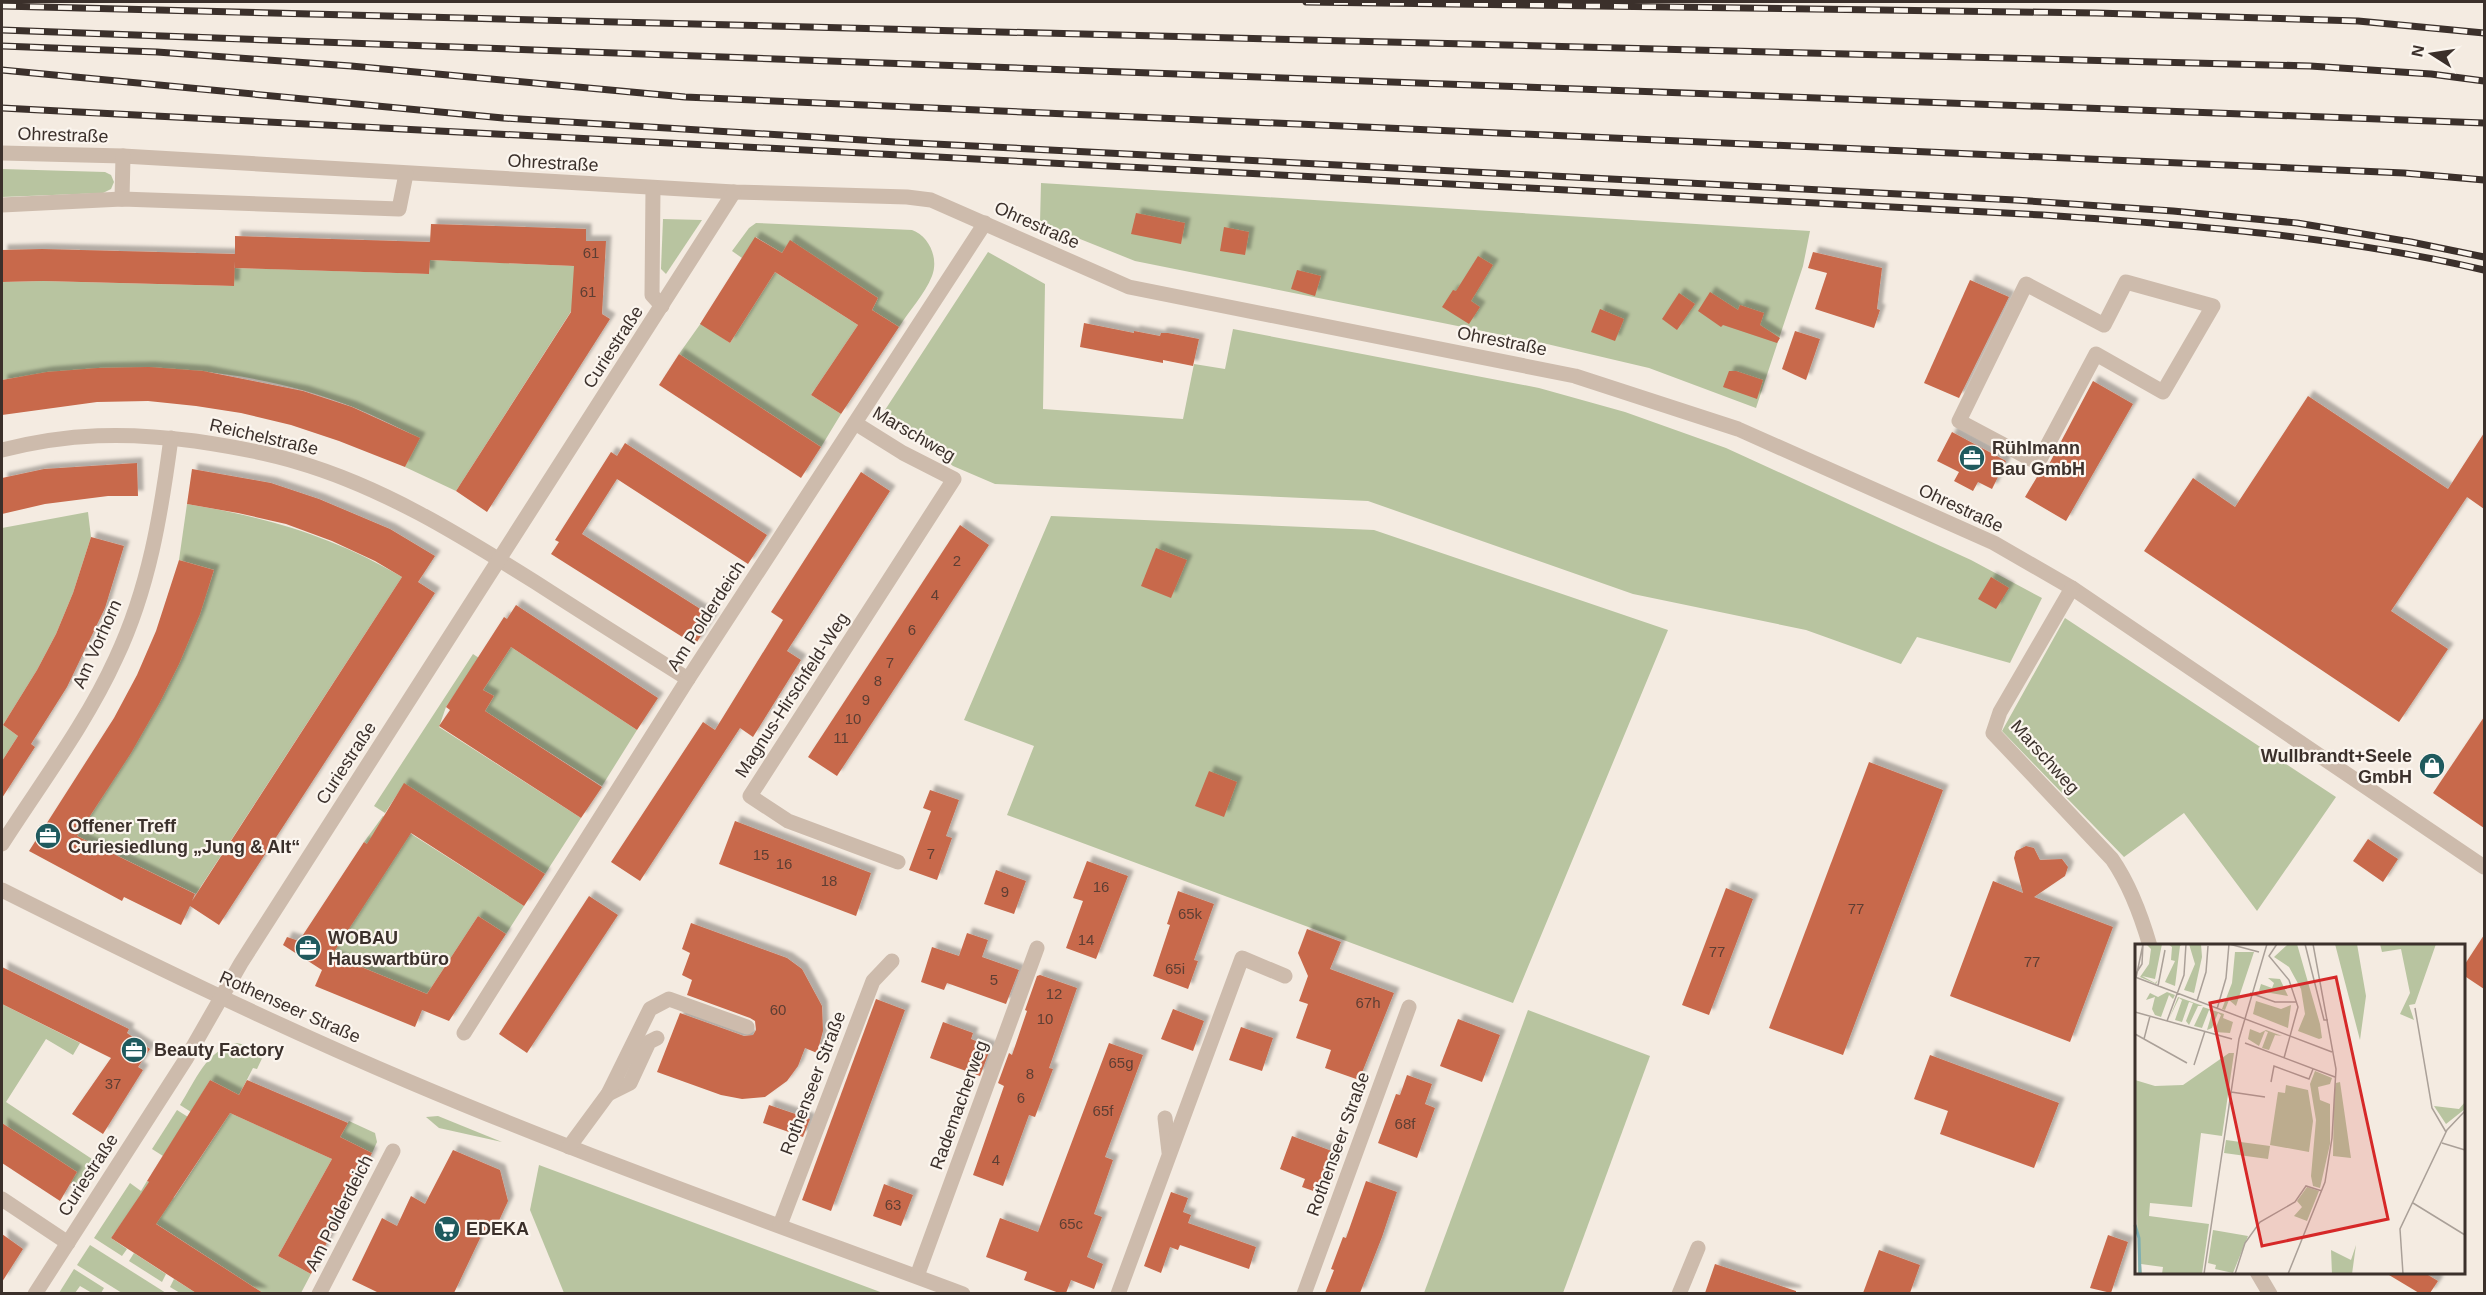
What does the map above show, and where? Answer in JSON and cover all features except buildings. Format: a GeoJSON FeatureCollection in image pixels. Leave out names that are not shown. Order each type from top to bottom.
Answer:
{"type":"FeatureCollection","features":[{"type":"Feature","properties":{"kind":"street","name":"Ohrestraße"},"geometry":{"type":"LineString","coordinates":[[2,153],[123,156],[653,188],[931,200],[1129,287],[1575,376],[1738,429],[1994,543],[2072,588],[2484,867]]}},
{"type":"Feature","properties":{"kind":"street","name":"Ohrestraße"},"geometry":{"type":"LineString","coordinates":[[122,199],[123,156]]}},
{"type":"Feature","properties":{"kind":"street"},"geometry":{"type":"LineString","coordinates":[[2,205],[122,199],[399,209],[406,174]]}},
{"type":"Feature","properties":{"kind":"street","name":"Curiestraße"},"geometry":{"type":"LineString","coordinates":[[653,188],[652,295],[662,306]]}},
{"type":"Feature","properties":{"kind":"street","name":"Curiestraße"},"geometry":{"type":"LineString","coordinates":[[35,1293],[186,1059],[219,998],[734,192]]}},
{"type":"Feature","properties":{"kind":"street","name":"Am Polderdeich"},"geometry":{"type":"LineString","coordinates":[[464,1033],[688,679],[985,223]]}},
{"type":"Feature","properties":{"kind":"street"},"geometry":{"type":"LineString","coordinates":[[2126,282],[2213,306],[2163,392],[2096,354],[2038,464],[1959,421],[2026,284],[2104,325],[2126,282]]}},
{"type":"Feature","properties":{"kind":"street","name":"Marschweg"},"geometry":{"type":"LineString","coordinates":[[855,423],[903,453],[954,479]]}},
{"type":"Feature","properties":{"kind":"street","name":"Reichelstraße"},"geometry":{"type":"LineString","coordinates":[[2,450],[81,435],[120,434],[171,438],[259,452],[332,474],[424,516],[499,559]]}},
{"type":"Feature","properties":{"kind":"street","name":"Am Vorhorn"},"geometry":{"type":"LineString","coordinates":[[2,844],[93,703],[126,637],[153,552],[171,438]]}},
{"type":"Feature","properties":{"kind":"street","name":"Magnus-Hirschfeld-Weg"},"geometry":{"type":"LineString","coordinates":[[898,862],[788,821],[750,796],[954,479]]}},
{"type":"Feature","properties":{"kind":"street"},"geometry":{"type":"LineString","coordinates":[[499,559],[688,679]]}},
{"type":"Feature","properties":{"kind":"street","name":"Marschweg"},"geometry":{"type":"LineString","coordinates":[[2072,588],[2000,712],[1993,734],[2112,859],[2124,876],[2136,903],[2150,944]]}},
{"type":"Feature","properties":{"kind":"street","name":"Rothenseer Straße"},"geometry":{"type":"LineString","coordinates":[[2,890],[219,998],[409,1082],[569,1147],[963,1293]]}},
{"type":"Feature","properties":{"kind":"street","name":"Rademacherweg"},"geometry":{"type":"LineString","coordinates":[[917,1276],[1037,948]]}},
{"type":"Feature","properties":{"kind":"street"},"geometry":{"type":"LineString","coordinates":[[1118,1293],[1242,958],[1285,976]]}},
{"type":"Feature","properties":{"kind":"street","name":"Rothenseer Straße"},"geometry":{"type":"LineString","coordinates":[[780,1225],[873,981],[892,962]]}},
{"type":"Feature","properties":{"kind":"street"},"geometry":{"type":"LineString","coordinates":[[569,1147],[608,1094],[622,1070],[639,1028],[650,1009],[669,999],[747,1027]]}},
{"type":"Feature","properties":{"kind":"street","name":"Rothenseer Straße"},"geometry":{"type":"LineString","coordinates":[[1304,1293],[1409,1007]]}},
{"type":"Feature","properties":{"kind":"street"},"geometry":{"type":"LineString","coordinates":[[608,1094],[630,1083],[649,1042],[657,1038]]}},
{"type":"Feature","properties":{"kind":"street"},"geometry":{"type":"LineString","coordinates":[[1165,1118],[1170,1155]]}},
{"type":"Feature","properties":{"kind":"street","name":"Am Polderdeich"},"geometry":{"type":"LineString","coordinates":[[320,1293],[393,1151]]}},
{"type":"Feature","properties":{"kind":"street"},"geometry":{"type":"LineString","coordinates":[[2,1199],[68,1243]]}},
{"type":"Feature","properties":{"kind":"street"},"geometry":{"type":"LineString","coordinates":[[1679,1293],[1698,1248]]}},
{"type":"Feature","properties":{"kind":"street"},"geometry":{"type":"LineString","coordinates":[[2258,1274],[2270,1293]]}},
{"type":"Feature","properties":{"kind":"green space"},"geometry":{"type":"Polygon","coordinates":[[[2,169],[105,172],[111,175],[114,182],[111,189],[103,193],[2,197],[2,169]]]}},
{"type":"Feature","properties":{"kind":"green space"},"geometry":{"type":"Polygon","coordinates":[[[1041,183],[1810,231],[1803,266],[1756,408],[1649,368],[1547,344],[1135,261],[1040,223],[1041,183]]]}},
{"type":"Feature","properties":{"kind":"green space"},"geometry":{"type":"Polygon","coordinates":[[[663,219],[702,220],[666,274],[661,269],[663,219]]]}},
{"type":"Feature","properties":{"kind":"green space"},"geometry":{"type":"Polygon","coordinates":[[[756,223],[912,230],[928,242],[933,255],[934,269],[929,283],[899,327],[872,310],[878,298],[790,241],[782,253],[756,237],[742,258],[732,251],[749,228],[756,223]]]}},
{"type":"Feature","properties":{"kind":"green space"},"geometry":{"type":"Polygon","coordinates":[[[988,252],[1045,284],[1043,409],[1183,419],[1194,364],[1225,369],[1233,329],[1539,388],[1625,412],[1726,448],[1971,560],[2042,598],[2010,663],[1917,637],[1901,664],[1806,630],[1633,594],[1368,501],[995,484],[953,466],[885,410],[988,252]]]}},
{"type":"Feature","properties":{"kind":"green space"},"geometry":{"type":"Polygon","coordinates":[[[430,260],[575,266],[577,302],[456,491],[405,467],[419,438],[353,407],[311,392],[224,374],[179,370],[90,370],[2,380],[2,282],[233,286],[234,268],[429,274],[430,260]]]}},
{"type":"Feature","properties":{"kind":"green space"},"geometry":{"type":"Polygon","coordinates":[[[775,272],[858,325],[811,395],[841,414],[821,447],[679,354],[701,323],[730,343],[775,272]]]}},
{"type":"Feature","properties":{"kind":"green space"},"geometry":{"type":"Polygon","coordinates":[[[187,504],[244,515],[298,530],[350,550],[402,577],[196,894],[77,836],[137,740],[172,675],[214,570],[179,560],[187,504]]]}},
{"type":"Feature","properties":{"kind":"green space"},"geometry":{"type":"Polygon","coordinates":[[[88,512],[91,537],[73,593],[56,634],[37,670],[3,725],[18,736],[2,761],[2,528],[88,512]]]}},
{"type":"Feature","properties":{"kind":"green space"},"geometry":{"type":"Polygon","coordinates":[[[1051,516],[1374,530],[1668,630],[1513,1003],[1007,815],[1034,746],[964,720],[1051,516]]]}},
{"type":"Feature","properties":{"kind":"green space"},"geometry":{"type":"Polygon","coordinates":[[[2065,618],[2336,797],[2257,911],[2184,813],[2124,857],[2002,731],[2065,618]]]}},
{"type":"Feature","properties":{"kind":"green space"},"geometry":{"type":"Polygon","coordinates":[[[511,647],[637,730],[602,786],[485,711],[494,696],[483,690],[511,647]]]}},
{"type":"Feature","properties":{"kind":"green space"},"geometry":{"type":"Polygon","coordinates":[[[473,654],[479,658],[446,707],[439,727],[581,818],[545,874],[404,784],[385,813],[374,806],[473,654]]]}},
{"type":"Feature","properties":{"kind":"green space"},"geometry":{"type":"Polygon","coordinates":[[[383,816],[524,906],[506,934],[478,916],[427,994],[332,955],[392,860],[364,842],[383,816]]]}},
{"type":"Feature","properties":{"kind":"green space"},"geometry":{"type":"Polygon","coordinates":[[[2,1004],[80,1043],[73,1055],[46,1039],[6,1102],[95,1161],[78,1189],[70,1183],[77,1172],[2,1123],[2,1004]]]}},
{"type":"Feature","properties":{"kind":"green space"},"geometry":{"type":"Polygon","coordinates":[[[1528,1010],[1650,1056],[1563,1293],[1424,1293],[1528,1010]]]}},
{"type":"Feature","properties":{"kind":"green space"},"geometry":{"type":"Polygon","coordinates":[[[237,1043],[266,1050],[257,1069],[253,1068],[239,1095],[210,1080],[191,1112],[180,1105],[210,1059],[217,1052],[237,1043]]]}},
{"type":"Feature","properties":{"kind":"green space"},"geometry":{"type":"Polygon","coordinates":[[[177,1110],[188,1117],[163,1156],[152,1149],[177,1110]]]}},
{"type":"Feature","properties":{"kind":"green space"},"geometry":{"type":"Polygon","coordinates":[[[230,1113],[332,1159],[278,1256],[311,1274],[301,1293],[263,1293],[132,1208],[111,1238],[127,1249],[122,1256],[94,1238],[130,1183],[141,1191],[147,1181],[174,1198],[230,1113]]]}},
{"type":"Feature","properties":{"kind":"green space"},"geometry":{"type":"Polygon","coordinates":[[[438,1116],[502,1142],[439,1128],[426,1117],[438,1116]]]}},
{"type":"Feature","properties":{"kind":"green space"},"geometry":{"type":"Polygon","coordinates":[[[349,1121],[375,1133],[377,1142],[372,1153],[340,1137],[349,1121]]]}},
{"type":"Feature","properties":{"kind":"green space"},"geometry":{"type":"Polygon","coordinates":[[[539,1165],[883,1293],[564,1293],[530,1210],[539,1165]]]}},
{"type":"Feature","properties":{"kind":"green space"},"geometry":{"type":"Polygon","coordinates":[[[90,1245],[166,1293],[122,1293],[77,1265],[90,1245]]]}},
{"type":"Feature","properties":{"kind":"green space"},"geometry":{"type":"Polygon","coordinates":[[[134,1253],[166,1274],[162,1282],[129,1261],[134,1253]]]}},
{"type":"Feature","properties":{"kind":"green space"},"geometry":{"type":"Polygon","coordinates":[[[74,1269],[104,1288],[101,1293],[92,1293],[80,1286],[75,1293],[59,1293],[74,1269]]]}},
{"type":"Feature","properties":{"kind":"green space"},"geometry":{"type":"Polygon","coordinates":[[[174,1279],[196,1293],[180,1293],[170,1287],[174,1279]]]}},
{"type":"Feature","properties":{"kind":"railway"},"geometry":{"type":"LineString","coordinates":[[1306,2],[2096,13],[2358,21],[2484,33]]}},
{"type":"Feature","properties":{"kind":"railway"},"geometry":{"type":"LineString","coordinates":[[2,6],[2310,66],[2431,74],[2484,81]]}},
{"type":"Feature","properties":{"kind":"railway"},"geometry":{"type":"LineString","coordinates":[[2,30],[2484,123]]}},
{"type":"Feature","properties":{"kind":"railway"},"geometry":{"type":"LineString","coordinates":[[2,46],[157,52],[351,66],[685,97],[2404,173],[2484,180]]}},
{"type":"Feature","properties":{"kind":"railway"},"geometry":{"type":"LineString","coordinates":[[2,70],[503,118],[895,142],[2015,200],[2173,211],[2297,223],[2484,257]]}},
{"type":"Feature","properties":{"kind":"railway"},"geometry":{"type":"LineString","coordinates":[[2,108],[2043,215],[2210,228],[2320,240],[2430,258],[2484,270]]}},
{"type":"Feature","properties":{"kind":"place","name":"Rühlmann Bau GmbH"},"geometry":{"type":"Point","coordinates":[1972,458]}},
{"type":"Feature","properties":{"kind":"place","name":"Wullbrandt+Seele GmbH"},"geometry":{"type":"Point","coordinates":[2432,766]}},
{"type":"Feature","properties":{"kind":"place","name":"Offener Treff Curiesiedlung „Jung & Alt“"},"geometry":{"type":"Point","coordinates":[48,836]}},
{"type":"Feature","properties":{"kind":"place","name":"WOBAU Hauswartbüro"},"geometry":{"type":"Point","coordinates":[308,948]}},
{"type":"Feature","properties":{"kind":"place","name":"Beauty Factory"},"geometry":{"type":"Point","coordinates":[134,1050]}},
{"type":"Feature","properties":{"kind":"place","name":"EDEKA"},"geometry":{"type":"Point","coordinates":[447,1229]}}]}
